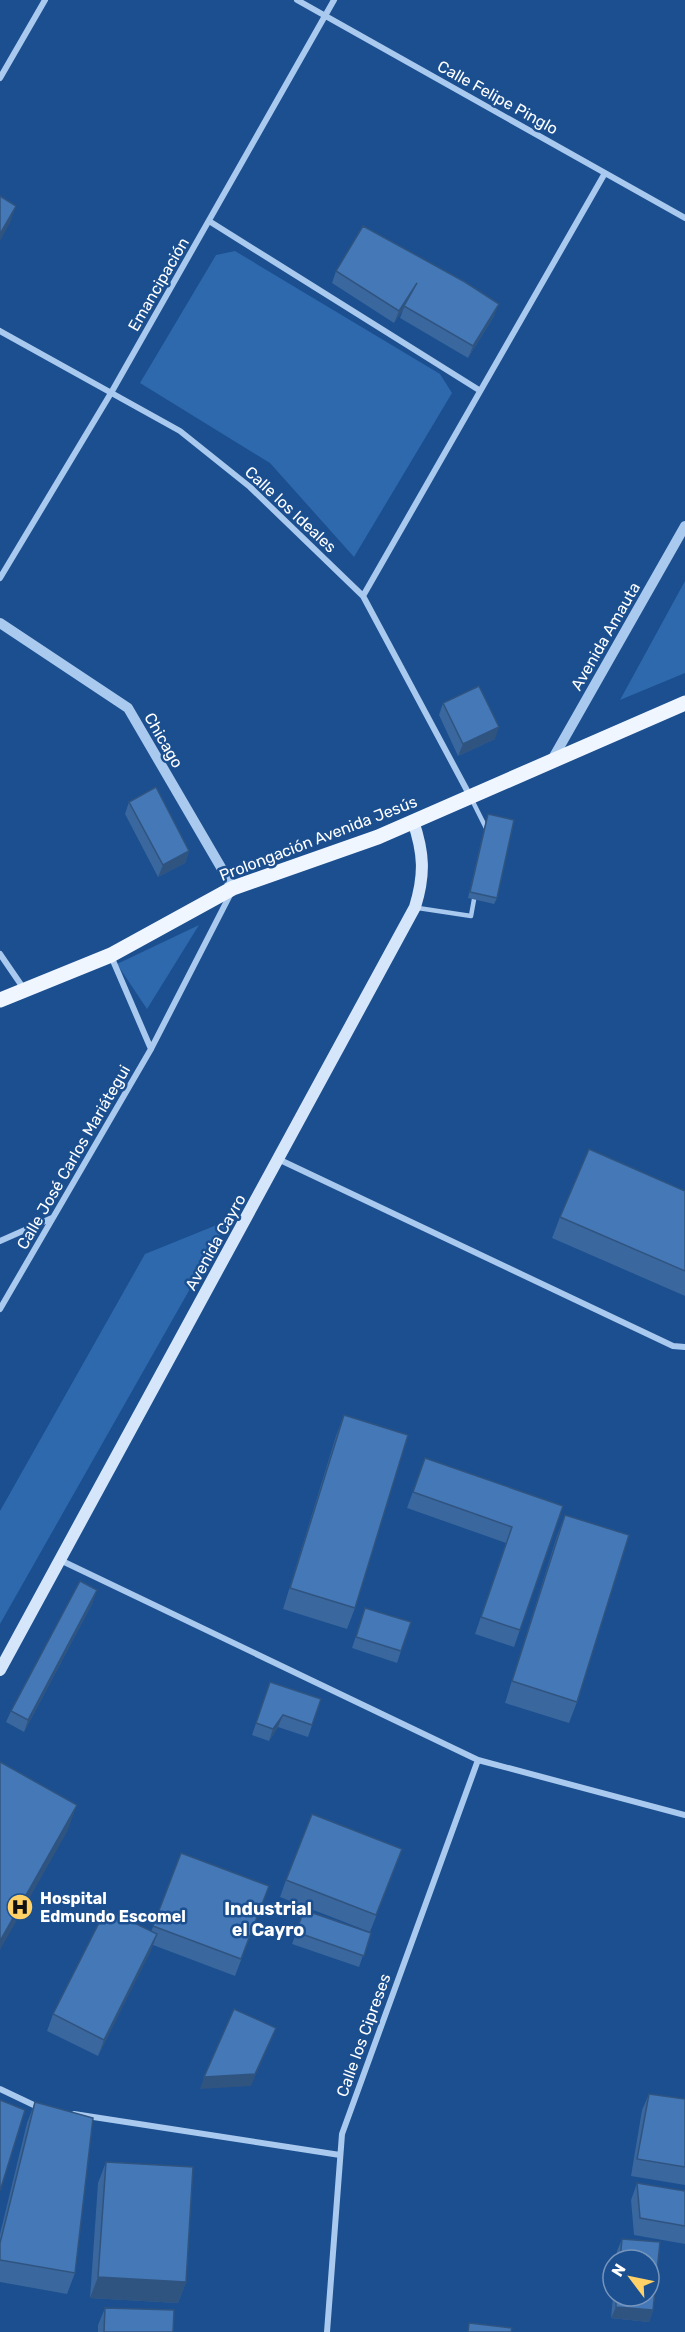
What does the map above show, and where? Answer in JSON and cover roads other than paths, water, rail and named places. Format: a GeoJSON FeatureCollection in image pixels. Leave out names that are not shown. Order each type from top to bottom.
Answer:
{"type":"FeatureCollection","features":[{"type":"Feature","properties":{"kind":"main road","name":"Prolongación Avenida Jesús"},"geometry":{"type":"LineString","coordinates":[[0,1000],[111,955],[234,888],[378,837],[685,703]]}},
{"type":"Feature","properties":{"kind":"main road","name":"Avenida Cayro"},"geometry":{"type":"LineString","coordinates":[[0,1670],[415,907],[422,886],[424,863],[422,845],[413,822]]}},
{"type":"Feature","properties":{"kind":"street"},"geometry":{"type":"LineString","coordinates":[[0,78],[45,0]]}},
{"type":"Feature","properties":{"kind":"street","name":"Calle Felipe Pinglo"},"geometry":{"type":"LineString","coordinates":[[297,0],[685,218]]}},
{"type":"Feature","properties":{"kind":"street","name":"Emancipación"},"geometry":{"type":"LineString","coordinates":[[0,578],[111,393],[334,0]]}},
{"type":"Feature","properties":{"kind":"street"},"geometry":{"type":"LineString","coordinates":[[363,596],[605,173]]}},
{"type":"Feature","properties":{"kind":"street"},"geometry":{"type":"LineString","coordinates":[[209,221],[479,390]]}},
{"type":"Feature","properties":{"kind":"street","name":"Calle los Ideales"},"geometry":{"type":"LineString","coordinates":[[0,331],[180,431],[250,487],[363,596],[470,796]]}},
{"type":"Feature","properties":{"kind":"street","name":"Avenida Amauta"},"geometry":{"type":"LineString","coordinates":[[552,760],[685,526]]}},
{"type":"Feature","properties":{"kind":"street","name":"Chicago"},"geometry":{"type":"LineString","coordinates":[[0,623],[128,708],[234,888]]}},
{"type":"Feature","properties":{"kind":"street","name":"Calle José Carlos Mariátegui"},"geometry":{"type":"LineString","coordinates":[[0,1309],[151,1049],[234,888]]}},
{"type":"Feature","properties":{"kind":"street"},"geometry":{"type":"LineString","coordinates":[[0,954],[24,989]]}},
{"type":"Feature","properties":{"kind":"street"},"geometry":{"type":"LineString","coordinates":[[111,955],[151,1049]]}},
{"type":"Feature","properties":{"kind":"street"},"geometry":{"type":"LineString","coordinates":[[278,1159],[673,1346],[685,1347]]}},
{"type":"Feature","properties":{"kind":"street"},"geometry":{"type":"LineString","coordinates":[[0,1241],[53,1218]]}},
{"type":"Feature","properties":{"kind":"street"},"geometry":{"type":"LineString","coordinates":[[60,1560],[478,1760],[685,1815]]}},
{"type":"Feature","properties":{"kind":"street","name":"Calle los Cipreses"},"geometry":{"type":"LineString","coordinates":[[327,2332],[342,2134],[478,1760]]}},
{"type":"Feature","properties":{"kind":"street"},"geometry":{"type":"LineString","coordinates":[[0,2089],[43,2109]]}},
{"type":"Feature","properties":{"kind":"street"},"geometry":{"type":"LineString","coordinates":[[66,2112],[340,2155]]}},
{"type":"Feature","properties":{"kind":"lane"},"geometry":{"type":"LineString","coordinates":[[470,796],[487,829],[485,840]]}},
{"type":"Feature","properties":{"kind":"lane"},"geometry":{"type":"LineString","coordinates":[[415,907],[471,916],[477,883]]}},
{"type":"Feature","properties":{"kind":"place","name":"Hospital Edmundo Escomel"},"geometry":{"type":"Point","coordinates":[20,1907]}},
{"type":"Feature","properties":{"kind":"district","name":"Industrial el Cayro"},"geometry":{"type":"Point","coordinates":[268,1919]}}]}
